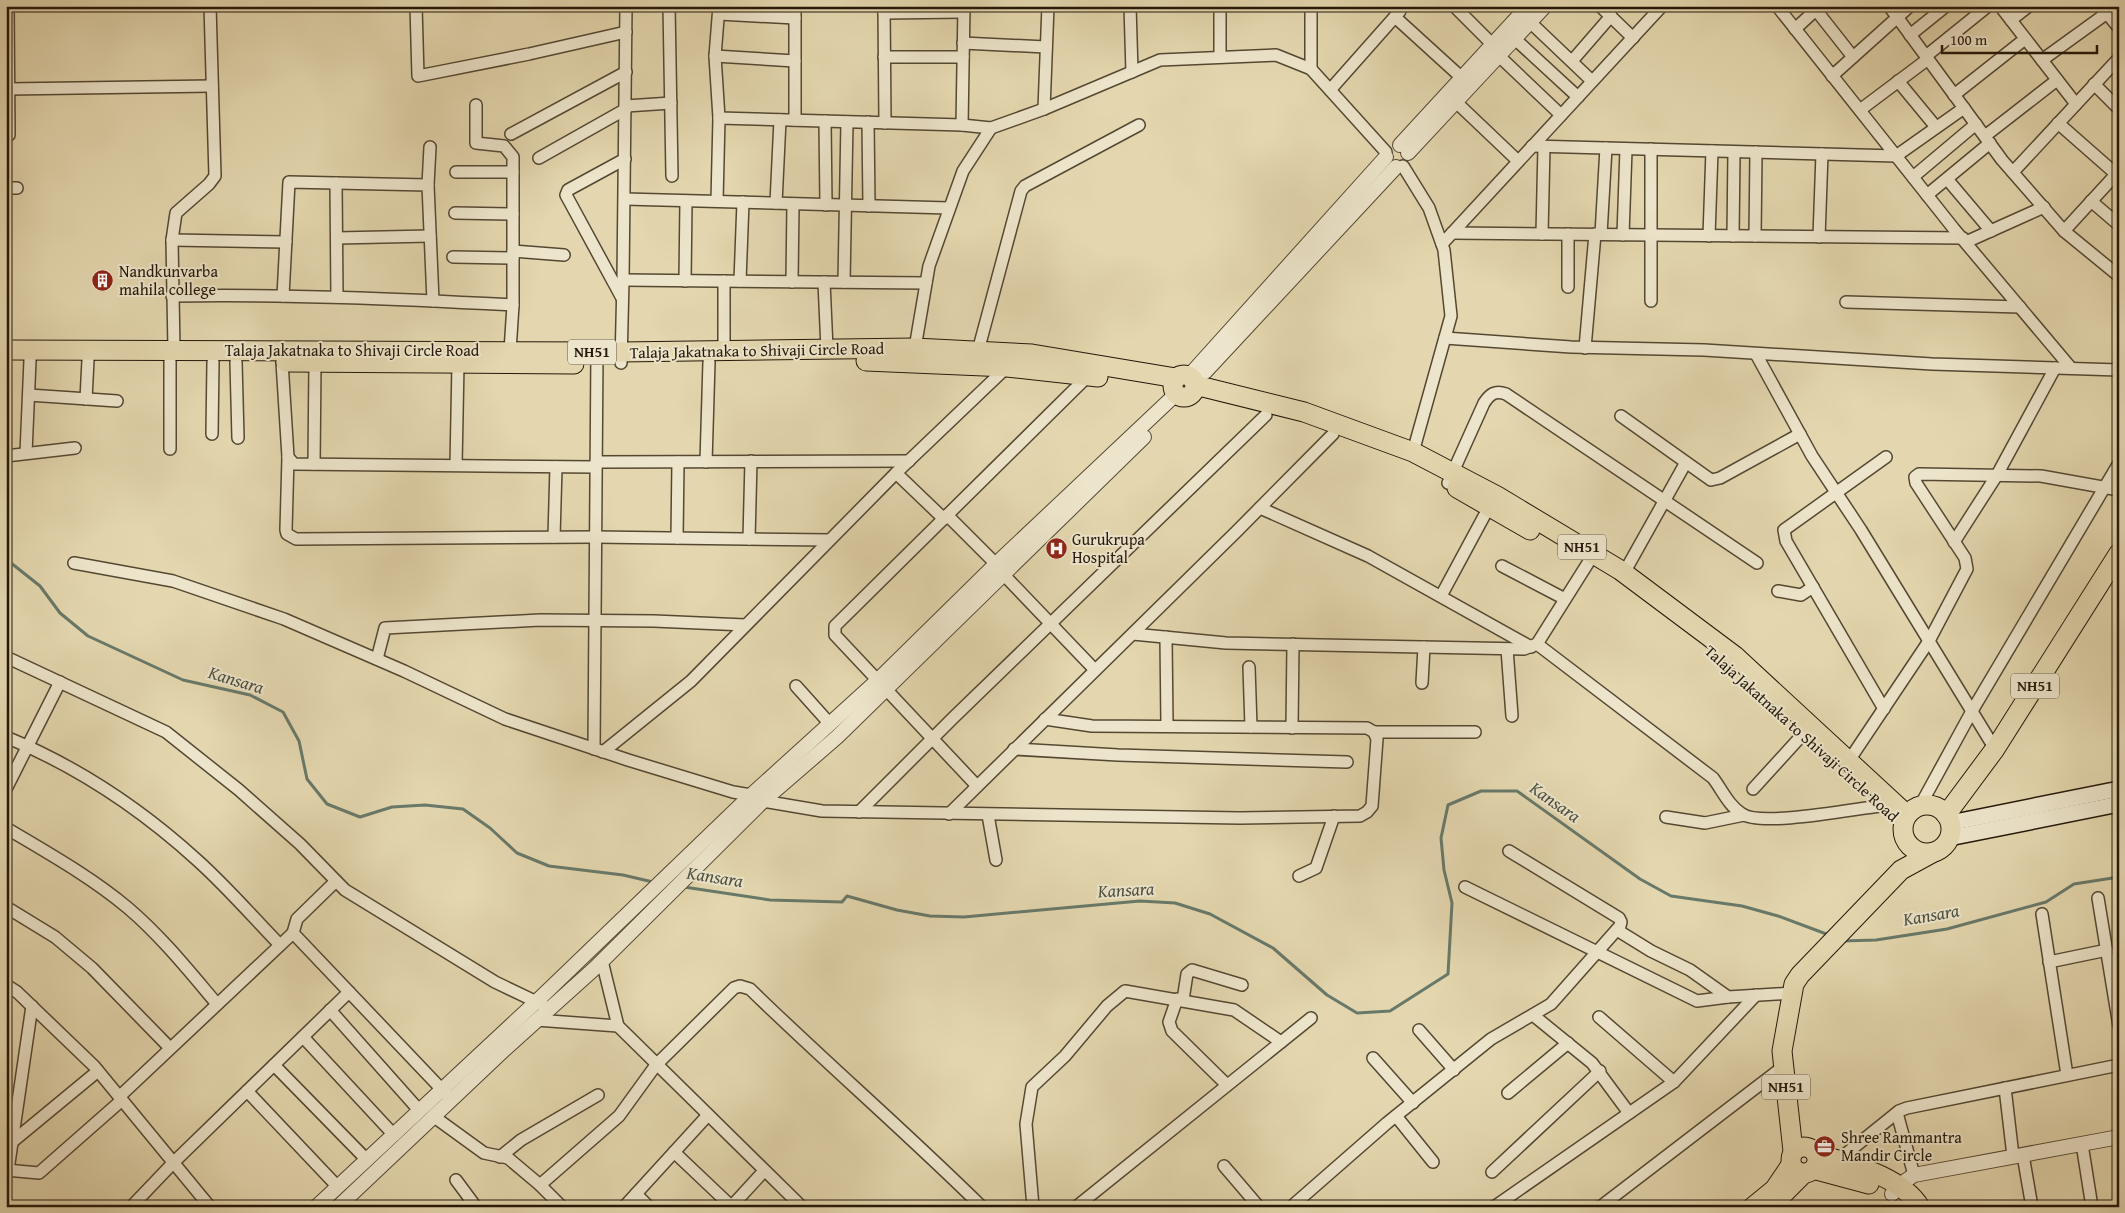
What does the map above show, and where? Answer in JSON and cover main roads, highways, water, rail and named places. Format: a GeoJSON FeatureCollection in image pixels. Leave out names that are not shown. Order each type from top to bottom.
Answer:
{"type":"FeatureCollection","features":[{"type":"Feature","properties":{"kind":"highway","name":"Talaja Jakatnaka to Shivaji Circle Road"},"geometry":{"type":"LineString","coordinates":[[621,358],[724,350],[914,348],[1032,354],[1293,409],[1413,452],[1489,507],[1588,563],[1706,644],[1804,732],[1880,806],[1909,822]]}},
{"type":"Feature","properties":{"kind":"highway","name":"Talaja Jakatnaka to Shivaji Circle Road"},"geometry":{"type":"LineString","coordinates":[[6,350],[172,355],[510,351],[597,358]]}},
{"type":"Feature","properties":{"kind":"highway","name":"Talaja Jakatnaka to Shivaji Circle Road"},"geometry":{"type":"LineString","coordinates":[[6,360],[88,360],[172,355],[213,362],[458,364],[597,358],[709,362],[884,360],[1007,367],[1185,387],[1266,415],[1333,434],[1498,496],[1624,573],[1745,665],[1909,822]]}},
{"type":"Feature","properties":{"kind":"highway","name":"NH51"},"geometry":{"type":"LineString","coordinates":[[1804,1159],[1784,1066],[1782,1046],[1794,984],[1800,975],[1900,872],[1943,847],[1948,825],[2119,553]]}},
{"type":"Feature","properties":{"kind":"highway","name":"NH51"},"geometry":{"type":"LineString","coordinates":[[1934,852],[1918,851],[1909,822],[1931,805],[1941,809],[1948,825]]}},
{"type":"Feature","properties":{"kind":"highway"},"geometry":{"type":"LineString","coordinates":[[1900,872],[1909,822]]}},
{"type":"Feature","properties":{"kind":"highway","name":"NH51"},"geometry":{"type":"LineString","coordinates":[[1787,1023],[1792,1040],[1804,1159]]}},
{"type":"Feature","properties":{"kind":"highway"},"geometry":{"type":"LineString","coordinates":[[1804,1159],[1837,1161],[1876,1175],[1920,1207]]}},
{"type":"Feature","properties":{"kind":"highway"},"geometry":{"type":"LineString","coordinates":[[1804,1159],[1867,1183],[1895,1190],[1909,1207]]}},
{"type":"Feature","properties":{"kind":"main road"},"geometry":{"type":"LineString","coordinates":[[1948,825],[2119,789]]}},
{"type":"Feature","properties":{"kind":"main road"},"geometry":{"type":"LineString","coordinates":[[1948,825],[2119,804]]}},
{"type":"Feature","properties":{"kind":"main road"},"geometry":{"type":"LineString","coordinates":[[1752,1207],[1774,1189],[1804,1159]]}},
{"type":"Feature","properties":{"kind":"main road"},"geometry":{"type":"LineString","coordinates":[[1771,1207],[1804,1159]]}},
{"type":"Feature","properties":{"kind":"waterway","name":"Kansara"},"geometry":{"type":"LineString","coordinates":[[6,559],[40,586],[60,613],[88,636],[183,680],[250,695],[283,712],[299,741],[307,779],[327,804],[360,817],[392,807],[425,805],[463,809],[490,828],[517,853],[549,866],[623,875],[653,882]]}},
{"type":"Feature","properties":{"kind":"waterway","name":"Kansara"},"geometry":{"type":"LineString","coordinates":[[684,887],[770,900],[842,902],[847,896],[897,910],[930,916],[964,917],[1140,901],[1175,903],[1210,914],[1273,948],[1327,995],[1357,1013],[1390,1011],[1448,974],[1452,903],[1444,870],[1441,838],[1448,805],[1481,791],[1517,791],[1640,879],[1671,896],[1742,906],[1778,916],[1829,935]]}},
{"type":"Feature","properties":{"kind":"waterway","name":"Kansara"},"geometry":{"type":"LineString","coordinates":[[1842,941],[1876,940],[1947,929],[2046,902],[2074,884],[2119,877]]}},
{"type":"Feature","properties":{"kind":"place","name":"Nandkunvarba mahila college"},"geometry":{"type":"Point","coordinates":[103,280]}},
{"type":"Feature","properties":{"kind":"place","name":"Gurukrupa Hospital"},"geometry":{"type":"Point","coordinates":[1056,548]}},
{"type":"Feature","properties":{"kind":"place","name":"Shree Rammantra Mandir Circle"},"geometry":{"type":"Point","coordinates":[1825,1146]}}]}
